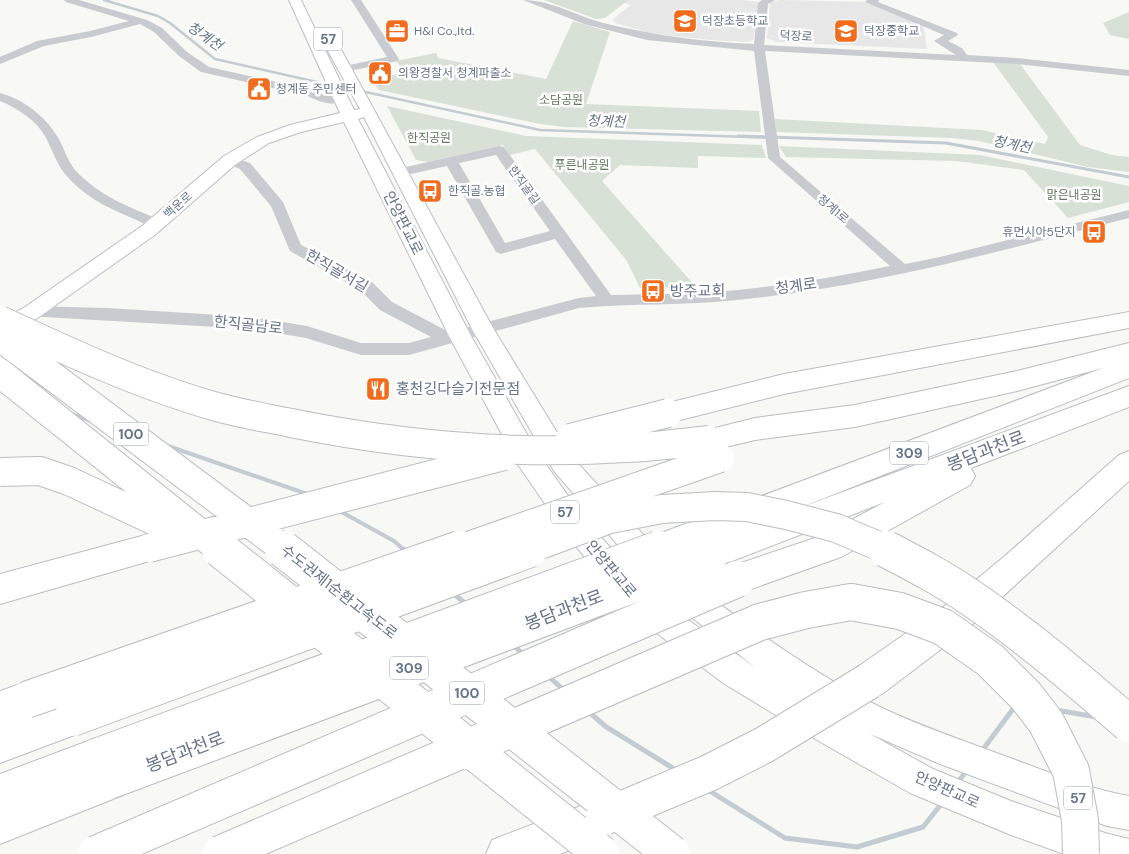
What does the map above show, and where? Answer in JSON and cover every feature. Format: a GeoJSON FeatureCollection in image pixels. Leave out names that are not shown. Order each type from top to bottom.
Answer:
{"type":"FeatureCollection","features":[{"type":"Feature","properties":{"kind":"highway"},"geometry":{"type":"LineString","coordinates":[[0,320],[86,360],[159,388],[219,408],[316,429],[415,442],[513,449],[714,449]]}},
{"type":"Feature","properties":{"kind":"highway"},"geometry":{"type":"LineString","coordinates":[[0,589],[149,548],[784,384],[1129,320]]}},
{"type":"Feature","properties":{"kind":"highway","name":"수도권제1순환고속도로"},"geometry":{"type":"LineString","coordinates":[[0,337],[261,531],[672,854]]}},
{"type":"Feature","properties":{"kind":"highway"},"geometry":{"type":"LineString","coordinates":[[13,704],[714,449],[1018,381],[1129,352]]}},
{"type":"Feature","properties":{"kind":"highway","name":"봉담과천로"},"geometry":{"type":"LineString","coordinates":[[699,546],[1129,368]]}},
{"type":"Feature","properties":{"kind":"highway","name":"100"},"geometry":{"type":"LineString","coordinates":[[0,373],[233,558],[602,836]]}},
{"type":"Feature","properties":{"kind":"highway","name":"봉담과천로"},"geometry":{"type":"LineString","coordinates":[[0,794],[103,769],[699,546],[1053,426],[1129,396]]}},
{"type":"Feature","properties":{"kind":"highway"},"geometry":{"type":"LineString","coordinates":[[96,854],[737,579],[830,547],[1053,426]]}},
{"type":"Feature","properties":{"kind":"highway"},"geometry":{"type":"LineString","coordinates":[[506,854],[602,836],[869,682],[953,620],[1017,565],[1129,463]]}},
{"type":"Feature","properties":{"kind":"highway"},"geometry":{"type":"LineString","coordinates":[[0,472],[40,471],[69,481],[233,558]]}},
{"type":"Feature","properties":{"kind":"highway"},"geometry":{"type":"LineString","coordinates":[[0,744],[610,519],[671,508],[744,506],[806,519],[861,537],[925,568],[963,591],[1025,636],[1129,724]]}},
{"type":"Feature","properties":{"kind":"highway"},"geometry":{"type":"LineString","coordinates":[[220,854],[760,622],[806,610],[851,602],[900,611],[943,627],[990,660],[1026,696],[1046,722],[1071,771],[1080,820],[1081,854]]}},
{"type":"Feature","properties":{"kind":"highway","name":"봉담과천로"},"geometry":{"type":"LineString","coordinates":[[0,824],[103,769]]}},
{"type":"Feature","properties":{"kind":"main road","name":"안양판교로"},"geometry":{"type":"LineString","coordinates":[[295,0],[338,96],[528,459],[572,522],[640,603],[734,672],[828,729],[922,780],[1011,818],[1105,851],[1123,854]]}},
{"type":"Feature","properties":{"kind":"main road","name":"안양판교로"},"geometry":{"type":"LineString","coordinates":[[307,0],[347,73],[338,96]]}},
{"type":"Feature","properties":{"kind":"main road","name":"안양판교로"},"geometry":{"type":"LineString","coordinates":[[338,96],[402,172],[463,335],[563,464],[626,536],[676,589],[770,660],[869,718],[940,748],[1028,781],[1107,809],[1129,813]]}},
{"type":"Feature","properties":{"kind":"main road","name":"백운로"},"geometry":{"type":"LineString","coordinates":[[0,330],[32,312],[156,224],[230,160],[263,140],[296,128],[338,96]]}},
{"type":"Feature","properties":{"kind":"street"},"geometry":{"type":"LineString","coordinates":[[69,0],[140,21],[158,30],[183,54],[205,70],[338,96]]}},
{"type":"Feature","properties":{"kind":"street"},"geometry":{"type":"LineString","coordinates":[[347,73],[394,59],[356,0]]}},
{"type":"Feature","properties":{"kind":"street","name":"덕장로"},"geometry":{"type":"LineString","coordinates":[[528,0],[588,22],[647,37],[723,46],[1017,60],[1129,73]]}},
{"type":"Feature","properties":{"kind":"street"},"geometry":{"type":"LineString","coordinates":[[759,47],[763,3],[770,0]]}},
{"type":"Feature","properties":{"kind":"street"},"geometry":{"type":"LineString","coordinates":[[874,0],[870,2],[953,34],[939,41],[958,50],[963,57]]}},
{"type":"Feature","properties":{"kind":"street"},"geometry":{"type":"LineString","coordinates":[[0,60],[41,43],[90,34],[140,21]]}},
{"type":"Feature","properties":{"kind":"street","name":"청계1로"},"geometry":{"type":"LineString","coordinates":[[759,47],[774,158],[902,269]]}},
{"type":"Feature","properties":{"kind":"street"},"geometry":{"type":"LineString","coordinates":[[0,97],[28,111],[41,123],[51,136],[59,156],[69,172],[81,184],[101,197],[156,224]]}},
{"type":"Feature","properties":{"kind":"street","name":"한직골길"},"geometry":{"type":"LineString","coordinates":[[402,172],[499,150],[607,300]]}},
{"type":"Feature","properties":{"kind":"street","name":"한직골서길"},"geometry":{"type":"LineString","coordinates":[[230,160],[245,166],[278,205],[295,248],[366,286],[386,306],[463,335]]}},
{"type":"Feature","properties":{"kind":"street"},"geometry":{"type":"LineString","coordinates":[[451,161],[501,249],[559,233]]}},
{"type":"Feature","properties":{"kind":"street","name":"청계로"},"geometry":{"type":"LineString","coordinates":[[463,335],[579,303],[607,300],[676,299],[738,295],[902,269],[940,262],[1129,214]]}},
{"type":"Feature","properties":{"kind":"street","name":"한직골남로"},"geometry":{"type":"LineString","coordinates":[[32,312],[107,314],[252,323],[307,332],[362,349],[409,349],[463,335]]}},
{"type":"Feature","properties":{"kind":"shaded area","name":"덕장초등학교"},"geometry":{"type":"Polygon","coordinates":[[[628,0],[741,0],[760,2],[753,40],[748,42],[710,40],[651,33],[615,23],[613,19],[631,5],[624,3],[628,0]]]}},
{"type":"Feature","properties":{"kind":"shaded area","name":"덕장중학교"},"geometry":{"type":"Polygon","coordinates":[[[780,0],[866,2],[923,24],[927,49],[776,42],[767,38],[770,2],[780,0]]]}},
{"type":"Feature","properties":{"kind":"green space"},"geometry":{"type":"Polygon","coordinates":[[[544,0],[628,0],[605,18],[596,19],[544,0]]]}},
{"type":"Feature","properties":{"kind":"green space"},"geometry":{"type":"Polygon","coordinates":[[[1129,12],[1129,39],[1110,35],[1103,23],[1129,12]]]}},
{"type":"Feature","properties":{"kind":"green space","name":"소담공원"},"geometry":{"type":"Polygon","coordinates":[[[573,21],[610,32],[586,104],[759,111],[761,132],[564,127],[540,124],[379,90],[369,77],[377,79],[405,72],[396,61],[436,53],[438,58],[546,79],[573,21]]]}},
{"type":"Feature","properties":{"kind":"green space"},"geometry":{"type":"Polygon","coordinates":[[[993,62],[1020,64],[1080,145],[1112,155],[1129,157],[1129,172],[1088,167],[979,141],[952,138],[776,132],[775,119],[982,130],[1045,144],[1048,137],[993,62]]]}},
{"type":"Feature","properties":{"kind":"green space","name":"푸른내공원"},"geometry":{"type":"Polygon","coordinates":[[[387,106],[526,136],[762,145],[766,158],[698,156],[698,168],[620,165],[602,181],[696,287],[640,288],[627,261],[535,149],[510,155],[503,145],[428,162],[416,160],[387,106]]]}},
{"type":"Feature","properties":{"kind":"green space","name":"맑은내공원"},"geometry":{"type":"Polygon","coordinates":[[[779,146],[980,155],[1129,186],[1129,202],[1068,218],[1024,170],[956,161],[786,157],[779,146]]]}},
{"type":"Feature","properties":{"kind":"waterway","name":"청계천"},"geometry":{"type":"LineString","coordinates":[[104,0],[158,16],[170,23],[215,59],[330,85]]}},
{"type":"Feature","properties":{"kind":"waterway","name":"청계천"},"geometry":{"type":"LineString","coordinates":[[361,91],[540,130],[777,138]]}},
{"type":"Feature","properties":{"kind":"waterway","name":"청계천"},"geometry":{"type":"LineString","coordinates":[[738,136],[946,143],[1129,177]]}},
{"type":"Feature","properties":{"kind":"waterway"},"geometry":{"type":"LineString","coordinates":[[71,414],[92,421]]}},
{"type":"Feature","properties":{"kind":"waterway"},"geometry":{"type":"LineString","coordinates":[[168,446],[310,495]]}},
{"type":"Feature","properties":{"kind":"waterway"},"geometry":{"type":"LineString","coordinates":[[338,510],[394,541],[404,550]]}},
{"type":"Feature","properties":{"kind":"waterway"},"geometry":{"type":"LineString","coordinates":[[403,549],[407,552]]}},
{"type":"Feature","properties":{"kind":"waterway"},"geometry":{"type":"LineString","coordinates":[[453,593],[467,605]]}},
{"type":"Feature","properties":{"kind":"waterway"},"geometry":{"type":"LineString","coordinates":[[512,644],[523,654]]}},
{"type":"Feature","properties":{"kind":"waterway"},"geometry":{"type":"LineString","coordinates":[[547,675],[565,691]]}},
{"type":"Feature","properties":{"kind":"waterway"},"geometry":{"type":"LineString","coordinates":[[981,752],[1016,705]]}},
{"type":"Feature","properties":{"kind":"waterway"},"geometry":{"type":"LineString","coordinates":[[1056,710],[1096,717]]}},
{"type":"Feature","properties":{"kind":"waterway"},"geometry":{"type":"LineString","coordinates":[[589,712],[605,726],[676,770]]}},
{"type":"Feature","properties":{"kind":"waterway"},"geometry":{"type":"LineString","coordinates":[[957,783],[968,769]]}},
{"type":"Feature","properties":{"kind":"waterway"},"geometry":{"type":"LineString","coordinates":[[708,790],[785,838],[857,847],[923,827],[942,803]]}},
{"type":"Feature","properties":{"kind":"place","name":"덕장초등학교"},"geometry":{"type":"Point","coordinates":[685,21]}},
{"type":"Feature","properties":{"kind":"place","name":"H&I Co.,ltd."},"geometry":{"type":"Point","coordinates":[397,31]}},
{"type":"Feature","properties":{"kind":"place","name":"덕장중학교"},"geometry":{"type":"Point","coordinates":[846,31]}},
{"type":"Feature","properties":{"kind":"place","name":"의왕경찰서 청계파출소"},"geometry":{"type":"Point","coordinates":[380,73]}},
{"type":"Feature","properties":{"kind":"place","name":"청계동 주민센터"},"geometry":{"type":"Point","coordinates":[259,89]}},
{"type":"Feature","properties":{"kind":"place","name":"한직골.농협"},"geometry":{"type":"Point","coordinates":[430,191]}},
{"type":"Feature","properties":{"kind":"place","name":"휴먼시아5단지"},"geometry":{"type":"Point","coordinates":[1094,232]}},
{"type":"Feature","properties":{"kind":"place","name":"방주교회"},"geometry":{"type":"Point","coordinates":[653,291]}},
{"type":"Feature","properties":{"kind":"place","name":"홍천깅다슬기전문점"},"geometry":{"type":"Point","coordinates":[378,389]}},
{"type":"Feature","properties":{"kind":"park label","name":"한직공원"},"geometry":{"type":"Point","coordinates":[429,138]}}]}
